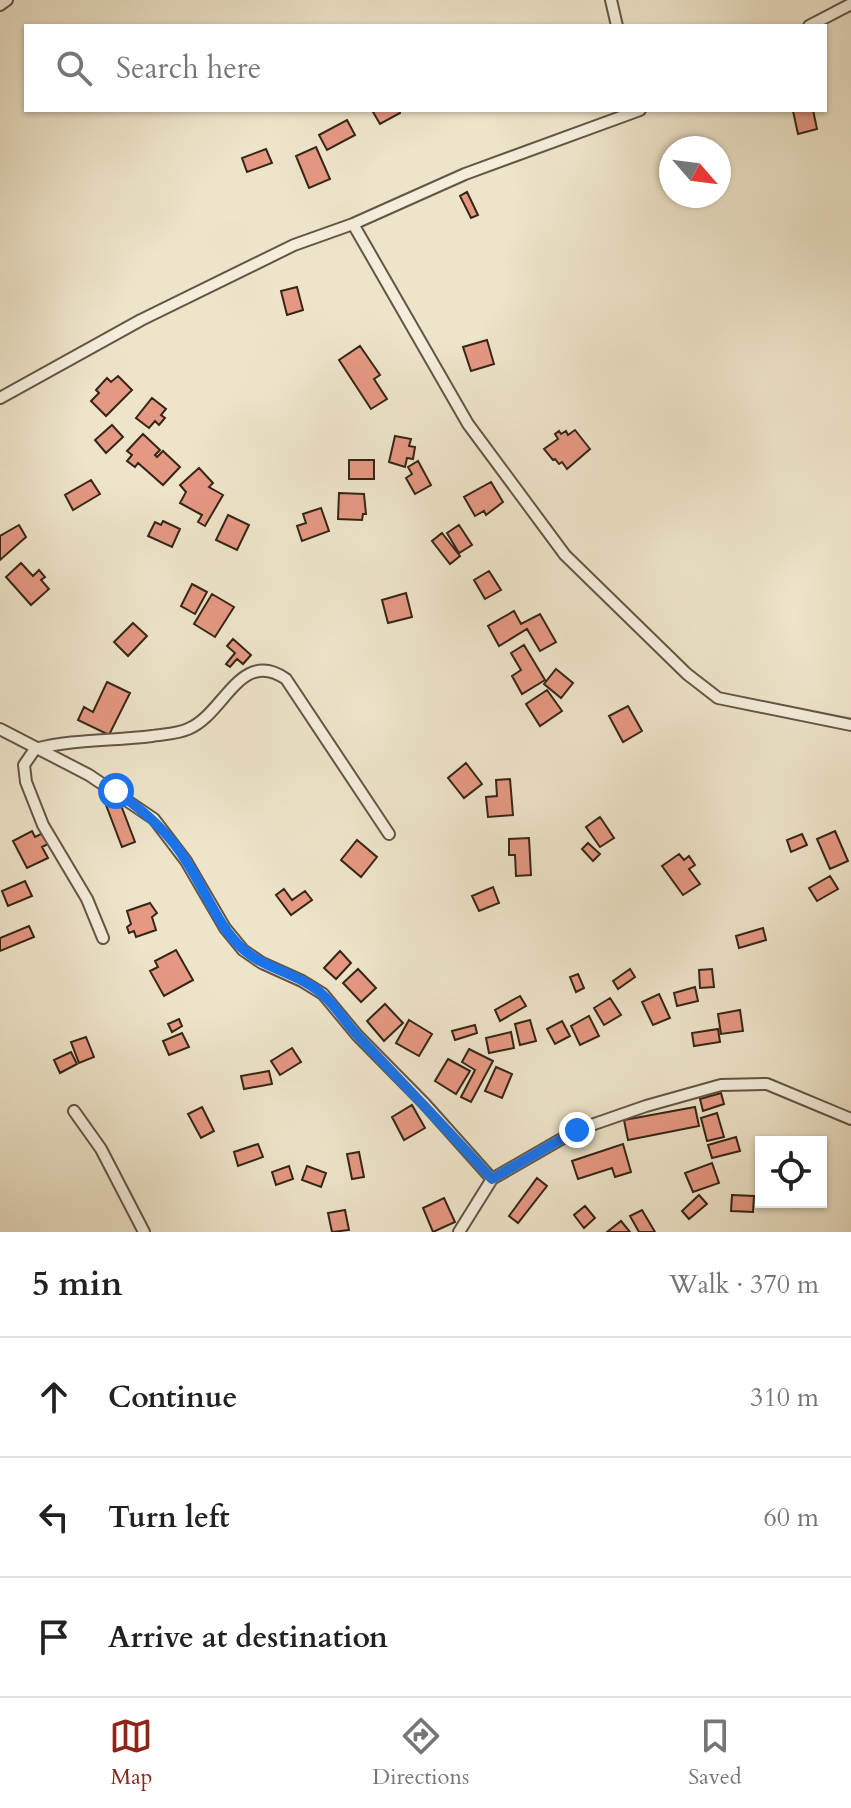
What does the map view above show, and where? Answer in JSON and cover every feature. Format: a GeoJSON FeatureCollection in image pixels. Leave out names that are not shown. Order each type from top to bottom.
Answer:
{"type":"FeatureCollection","features":[{"type":"Feature","properties":{"kind":"street"},"geometry":{"type":"LineString","coordinates":[[0,5],[7,0]]}},
{"type":"Feature","properties":{"kind":"street"},"geometry":{"type":"LineString","coordinates":[[611,0],[617,24]]}},
{"type":"Feature","properties":{"kind":"street"},"geometry":{"type":"LineString","coordinates":[[813,24],[851,4]]}},
{"type":"Feature","properties":{"kind":"street"},"geometry":{"type":"LineString","coordinates":[[0,398],[141,320],[294,245],[353,224],[465,174],[633,112]]}},
{"type":"Feature","properties":{"kind":"street"},"geometry":{"type":"LineString","coordinates":[[353,224],[468,424],[565,555],[687,674],[718,698],[851,725]]}},
{"type":"Feature","properties":{"kind":"street"},"geometry":{"type":"LineString","coordinates":[[103,938],[87,899],[43,825],[26,782],[24,765],[35,749],[190,729],[247,675],[261,669],[272,670],[286,679],[389,834]]}},
{"type":"Feature","properties":{"kind":"street"},"geometry":{"type":"LineString","coordinates":[[0,729],[98,780],[154,819],[186,861],[225,928],[243,950],[323,994],[357,1035],[425,1104],[492,1179]]}},
{"type":"Feature","properties":{"kind":"street"},"geometry":{"type":"LineString","coordinates":[[459,1232],[492,1179],[577,1130],[721,1085],[767,1084],[851,1119]]}},
{"type":"Feature","properties":{"kind":"street"},"geometry":{"type":"LineString","coordinates":[[74,1111],[101,1149],[144,1232]]}},
{"type":"Feature","properties":{"kind":"building"},"geometry":{"type":"Polygon","coordinates":[[[373,112],[400,112],[400,113],[380,124],[373,112]]]}},
{"type":"Feature","properties":{"kind":"building"},"geometry":{"type":"Polygon","coordinates":[[[793,112],[813,112],[817,129],[798,134],[793,112]]]}},
{"type":"Feature","properties":{"kind":"building"},"geometry":{"type":"Polygon","coordinates":[[[347,120],[355,135],[327,150],[319,135],[347,120]]]}},
{"type":"Feature","properties":{"kind":"building"},"geometry":{"type":"Polygon","coordinates":[[[316,147],[330,179],[309,188],[296,156],[316,147]]]}},
{"type":"Feature","properties":{"kind":"building"},"geometry":{"type":"Polygon","coordinates":[[[266,149],[272,163],[247,172],[242,158],[266,149]]]}},
{"type":"Feature","properties":{"kind":"building"},"geometry":{"type":"Polygon","coordinates":[[[467,192],[478,215],[471,218],[460,196],[467,192]]]}},
{"type":"Feature","properties":{"kind":"building"},"geometry":{"type":"Polygon","coordinates":[[[297,287],[303,310],[287,315],[281,291],[297,287]]]}},
{"type":"Feature","properties":{"kind":"building"},"geometry":{"type":"Polygon","coordinates":[[[487,340],[494,364],[471,371],[463,347],[487,340]]]}},
{"type":"Feature","properties":{"kind":"building"},"geometry":{"type":"Polygon","coordinates":[[[360,346],[380,375],[374,379],[387,399],[371,409],[339,360],[360,346]]]}},
{"type":"Feature","properties":{"kind":"building"},"geometry":{"type":"Polygon","coordinates":[[[118,376],[132,390],[106,416],[91,401],[107,378],[111,382],[118,376]]]}},
{"type":"Feature","properties":{"kind":"building"},"geometry":{"type":"Polygon","coordinates":[[[152,398],[166,409],[161,415],[165,418],[159,425],[155,421],[149,428],[136,418],[152,398]]]}},
{"type":"Feature","properties":{"kind":"building"},"geometry":{"type":"Polygon","coordinates":[[[112,425],[123,437],[106,453],[95,440],[112,425]]]}},
{"type":"Feature","properties":{"kind":"building"},"geometry":{"type":"Polygon","coordinates":[[[575,430],[590,449],[567,469],[544,449],[558,439],[555,434],[559,431],[561,434],[566,431],[568,435],[575,430]]]}},
{"type":"Feature","properties":{"kind":"building"},"geometry":{"type":"Polygon","coordinates":[[[143,434],[160,450],[155,455],[157,457],[163,451],[180,467],[163,485],[138,463],[135,467],[127,461],[132,455],[127,451],[143,434]]]}},
{"type":"Feature","properties":{"kind":"building"},"geometry":{"type":"Polygon","coordinates":[[[395,436],[411,439],[409,446],[415,447],[413,459],[407,458],[405,467],[389,462],[395,436]]]}},
{"type":"Feature","properties":{"kind":"building"},"geometry":{"type":"Polygon","coordinates":[[[349,460],[374,460],[374,479],[349,479],[349,460]]]}},
{"type":"Feature","properties":{"kind":"building"},"geometry":{"type":"Polygon","coordinates":[[[418,461],[431,485],[415,494],[406,478],[412,474],[408,467],[418,461]]]}},
{"type":"Feature","properties":{"kind":"building"},"geometry":{"type":"Polygon","coordinates":[[[199,468],[213,483],[209,487],[223,495],[205,526],[198,522],[202,515],[180,503],[186,492],[180,485],[199,468]]]}},
{"type":"Feature","properties":{"kind":"building"},"geometry":{"type":"Polygon","coordinates":[[[91,480],[100,494],[73,510],[65,495],[91,480]]]}},
{"type":"Feature","properties":{"kind":"building"},"geometry":{"type":"Polygon","coordinates":[[[491,482],[503,502],[486,515],[484,511],[475,516],[464,497],[491,482]]]}},
{"type":"Feature","properties":{"kind":"building"},"geometry":{"type":"Polygon","coordinates":[[[339,493],[364,494],[366,514],[363,514],[362,520],[338,519],[339,493]]]}},
{"type":"Feature","properties":{"kind":"building"},"geometry":{"type":"Polygon","coordinates":[[[321,508],[329,531],[302,541],[297,526],[306,523],[303,514],[321,508]]]}},
{"type":"Feature","properties":{"kind":"building"},"geometry":{"type":"Polygon","coordinates":[[[228,515],[249,525],[237,550],[216,540],[228,515]]]}},
{"type":"Feature","properties":{"kind":"building"},"geometry":{"type":"Polygon","coordinates":[[[163,521],[180,529],[172,547],[148,536],[155,522],[161,525],[163,521]]]}},
{"type":"Feature","properties":{"kind":"building"},"geometry":{"type":"Polygon","coordinates":[[[19,525],[26,537],[0,560],[0,536],[19,525]]]}},
{"type":"Feature","properties":{"kind":"building"},"geometry":{"type":"Polygon","coordinates":[[[459,525],[472,545],[459,553],[447,533],[459,525]]]}},
{"type":"Feature","properties":{"kind":"building"},"geometry":{"type":"Polygon","coordinates":[[[442,533],[460,556],[450,564],[432,541],[442,533]]]}},
{"type":"Feature","properties":{"kind":"building"},"geometry":{"type":"Polygon","coordinates":[[[21,563],[33,576],[39,570],[45,577],[41,580],[49,589],[31,605],[6,577],[21,563]]]}},
{"type":"Feature","properties":{"kind":"building"},"geometry":{"type":"Polygon","coordinates":[[[489,571],[501,590],[485,599],[474,580],[489,571]]]}},
{"type":"Feature","properties":{"kind":"building"},"geometry":{"type":"Polygon","coordinates":[[[192,584],[207,592],[195,614],[181,606],[192,584]]]}},
{"type":"Feature","properties":{"kind":"building"},"geometry":{"type":"Polygon","coordinates":[[[406,593],[412,617],[388,623],[382,600],[406,593]]]}},
{"type":"Feature","properties":{"kind":"building"},"geometry":{"type":"Polygon","coordinates":[[[212,594],[234,607],[215,637],[194,624],[212,594]]]}},
{"type":"Feature","properties":{"kind":"building"},"geometry":{"type":"Polygon","coordinates":[[[514,611],[521,624],[540,614],[556,642],[540,651],[527,629],[499,646],[488,626],[514,611]]]}},
{"type":"Feature","properties":{"kind":"building"},"geometry":{"type":"Polygon","coordinates":[[[133,623],[147,636],[128,656],[114,642],[133,623]]]}},
{"type":"Feature","properties":{"kind":"building"},"geometry":{"type":"Polygon","coordinates":[[[233,639],[251,655],[243,664],[237,659],[230,667],[226,664],[235,653],[227,646],[233,639]]]}},
{"type":"Feature","properties":{"kind":"building"},"geometry":{"type":"Polygon","coordinates":[[[524,645],[545,680],[522,694],[512,676],[521,670],[511,653],[524,645]]]}},
{"type":"Feature","properties":{"kind":"building"},"geometry":{"type":"Polygon","coordinates":[[[556,669],[573,683],[561,698],[544,684],[556,669]]]}},
{"type":"Feature","properties":{"kind":"building"},"geometry":{"type":"Polygon","coordinates":[[[107,682],[130,693],[109,735],[78,720],[84,707],[93,712],[107,682]]]}},
{"type":"Feature","properties":{"kind":"building"},"geometry":{"type":"Polygon","coordinates":[[[547,690],[562,711],[540,726],[526,704],[547,690]]]}},
{"type":"Feature","properties":{"kind":"building"},"geometry":{"type":"Polygon","coordinates":[[[628,706],[642,731],[623,742],[609,716],[628,706]]]}},
{"type":"Feature","properties":{"kind":"building"},"geometry":{"type":"Polygon","coordinates":[[[466,763],[482,784],[464,798],[448,778],[466,763]]]}},
{"type":"Feature","properties":{"kind":"building"},"geometry":{"type":"Polygon","coordinates":[[[510,779],[513,815],[488,817],[486,797],[497,796],[496,780],[510,779]]]}},
{"type":"Feature","properties":{"kind":"building"},"geometry":{"type":"Polygon","coordinates":[[[119,800],[135,842],[122,847],[106,805],[119,800]]]}},
{"type":"Feature","properties":{"kind":"building"},"geometry":{"type":"Polygon","coordinates":[[[600,817],[614,838],[600,847],[586,827],[600,817]]]}},
{"type":"Feature","properties":{"kind":"building"},"geometry":{"type":"Polygon","coordinates":[[[32,831],[35,837],[43,833],[48,844],[42,847],[48,858],[27,868],[13,841],[32,831]]]}},
{"type":"Feature","properties":{"kind":"building"},"geometry":{"type":"Polygon","coordinates":[[[835,831],[848,861],[830,869],[817,839],[835,831]]]}},
{"type":"Feature","properties":{"kind":"building"},"geometry":{"type":"Polygon","coordinates":[[[802,834],[807,845],[791,852],[787,840],[802,834]]]}},
{"type":"Feature","properties":{"kind":"building"},"geometry":{"type":"Polygon","coordinates":[[[529,838],[531,875],[516,876],[515,855],[509,855],[509,839],[529,838]]]}},
{"type":"Feature","properties":{"kind":"building"},"geometry":{"type":"Polygon","coordinates":[[[357,840],[377,857],[361,877],[341,860],[357,840]]]}},
{"type":"Feature","properties":{"kind":"building"},"geometry":{"type":"Polygon","coordinates":[[[588,843],[600,854],[593,861],[582,849],[588,843]]]}},
{"type":"Feature","properties":{"kind":"building"},"geometry":{"type":"Polygon","coordinates":[[[679,854],[684,860],[689,856],[695,865],[689,869],[700,884],[683,895],[662,866],[679,854]]]}},
{"type":"Feature","properties":{"kind":"building"},"geometry":{"type":"Polygon","coordinates":[[[830,876],[838,889],[817,901],[809,888],[830,876]]]}},
{"type":"Feature","properties":{"kind":"building"},"geometry":{"type":"Polygon","coordinates":[[[25,881],[32,896],[8,906],[2,891],[25,881]]]}},
{"type":"Feature","properties":{"kind":"building"},"geometry":{"type":"Polygon","coordinates":[[[493,887],[499,903],[479,911],[472,896],[493,887]]]}},
{"type":"Feature","properties":{"kind":"building"},"geometry":{"type":"Polygon","coordinates":[[[284,889],[292,900],[305,891],[312,900],[291,915],[276,895],[284,889]]]}},
{"type":"Feature","properties":{"kind":"building"},"geometry":{"type":"Polygon","coordinates":[[[150,903],[157,913],[152,917],[156,930],[136,937],[134,931],[129,933],[127,927],[131,924],[127,911],[150,903]]]}},
{"type":"Feature","properties":{"kind":"building"},"geometry":{"type":"Polygon","coordinates":[[[29,926],[34,937],[0,951],[0,938],[29,926]]]}},
{"type":"Feature","properties":{"kind":"building"},"geometry":{"type":"Polygon","coordinates":[[[763,928],[766,940],[739,948],[736,936],[763,928]]]}},
{"type":"Feature","properties":{"kind":"building"},"geometry":{"type":"Polygon","coordinates":[[[176,950],[193,980],[164,996],[150,971],[158,967],[155,961],[176,950]]]}},
{"type":"Feature","properties":{"kind":"building"},"geometry":{"type":"Polygon","coordinates":[[[340,951],[351,963],[336,979],[324,968],[340,951]]]}},
{"type":"Feature","properties":{"kind":"building"},"geometry":{"type":"Polygon","coordinates":[[[358,969],[376,988],[361,1002],[343,983],[358,969]]]}},
{"type":"Feature","properties":{"kind":"building"},"geometry":{"type":"Polygon","coordinates":[[[630,969],[635,977],[618,989],[613,981],[630,969]]]}},
{"type":"Feature","properties":{"kind":"building"},"geometry":{"type":"Polygon","coordinates":[[[712,969],[714,987],[700,988],[699,970],[712,969]]]}},
{"type":"Feature","properties":{"kind":"building"},"geometry":{"type":"Polygon","coordinates":[[[578,974],[584,988],[576,992],[570,977],[578,974]]]}},
{"type":"Feature","properties":{"kind":"building"},"geometry":{"type":"Polygon","coordinates":[[[695,987],[698,1001],[677,1006],[674,993],[695,987]]]}},
{"type":"Feature","properties":{"kind":"building"},"geometry":{"type":"Polygon","coordinates":[[[659,994],[670,1018],[653,1025],[642,1002],[659,994]]]}},
{"type":"Feature","properties":{"kind":"building"},"geometry":{"type":"Polygon","coordinates":[[[520,996],[526,1006],[500,1021],[495,1010],[520,996]]]}},
{"type":"Feature","properties":{"kind":"building"},"geometry":{"type":"Polygon","coordinates":[[[610,998],[621,1015],[604,1025],[594,1008],[610,998]]]}},
{"type":"Feature","properties":{"kind":"building"},"geometry":{"type":"Polygon","coordinates":[[[385,1004],[403,1023],[384,1041],[367,1021],[385,1004]]]}},
{"type":"Feature","properties":{"kind":"building"},"geometry":{"type":"Polygon","coordinates":[[[740,1010],[743,1031],[721,1034],[718,1014],[740,1010]]]}},
{"type":"Feature","properties":{"kind":"building"},"geometry":{"type":"Polygon","coordinates":[[[589,1016],[599,1036],[580,1045],[571,1026],[589,1016]]]}},
{"type":"Feature","properties":{"kind":"building"},"geometry":{"type":"Polygon","coordinates":[[[179,1019],[182,1026],[172,1032],[168,1024],[179,1019]]]}},
{"type":"Feature","properties":{"kind":"building"},"geometry":{"type":"Polygon","coordinates":[[[409,1020],[432,1034],[419,1056],[396,1043],[409,1020]]]}},
{"type":"Feature","properties":{"kind":"building"},"geometry":{"type":"Polygon","coordinates":[[[530,1020],[536,1041],[520,1045],[515,1024],[530,1020]]]}},
{"type":"Feature","properties":{"kind":"building"},"geometry":{"type":"Polygon","coordinates":[[[562,1021],[570,1036],[555,1044],[547,1029],[562,1021]]]}},
{"type":"Feature","properties":{"kind":"building"},"geometry":{"type":"Polygon","coordinates":[[[475,1025],[477,1033],[455,1040],[452,1031],[475,1025]]]}},
{"type":"Feature","properties":{"kind":"building"},"geometry":{"type":"Polygon","coordinates":[[[718,1029],[720,1042],[694,1046],[692,1033],[718,1029]]]}},
{"type":"Feature","properties":{"kind":"building"},"geometry":{"type":"Polygon","coordinates":[[[511,1032],[514,1048],[489,1053],[486,1038],[511,1032]]]}},
{"type":"Feature","properties":{"kind":"building"},"geometry":{"type":"Polygon","coordinates":[[[182,1033],[189,1047],[169,1055],[163,1041],[182,1033]]]}},
{"type":"Feature","properties":{"kind":"building"},"geometry":{"type":"Polygon","coordinates":[[[86,1037],[94,1057],[79,1063],[71,1042],[86,1037]]]}},
{"type":"Feature","properties":{"kind":"building"},"geometry":{"type":"Polygon","coordinates":[[[292,1048],[301,1062],[280,1075],[271,1061],[292,1048]]]}},
{"type":"Feature","properties":{"kind":"building"},"geometry":{"type":"Polygon","coordinates":[[[469,1049],[493,1061],[471,1102],[461,1097],[475,1070],[462,1062],[469,1049]]]}},
{"type":"Feature","properties":{"kind":"building"},"geometry":{"type":"Polygon","coordinates":[[[71,1052],[77,1064],[60,1073],[54,1060],[71,1052]]]}},
{"type":"Feature","properties":{"kind":"building"},"geometry":{"type":"Polygon","coordinates":[[[448,1059],[470,1071],[456,1094],[435,1081],[448,1059]]]}},
{"type":"Feature","properties":{"kind":"building"},"geometry":{"type":"Polygon","coordinates":[[[496,1067],[512,1074],[502,1098],[485,1091],[496,1067]]]}},
{"type":"Feature","properties":{"kind":"building"},"geometry":{"type":"Polygon","coordinates":[[[269,1071],[272,1084],[244,1089],[241,1076],[269,1071]]]}},
{"type":"Feature","properties":{"kind":"building"},"geometry":{"type":"Polygon","coordinates":[[[721,1093],[724,1104],[703,1111],[700,1099],[721,1093]]]}},
{"type":"Feature","properties":{"kind":"building"},"geometry":{"type":"Polygon","coordinates":[[[412,1105],[425,1128],[404,1140],[392,1117],[412,1105]]]}},
{"type":"Feature","properties":{"kind":"building"},"geometry":{"type":"Polygon","coordinates":[[[202,1107],[214,1131],[201,1138],[188,1114],[202,1107]]]}},
{"type":"Feature","properties":{"kind":"building"},"geometry":{"type":"Polygon","coordinates":[[[695,1107],[699,1126],[628,1140],[624,1120],[695,1107]]]}},
{"type":"Feature","properties":{"kind":"building"},"geometry":{"type":"Polygon","coordinates":[[[717,1113],[724,1137],[707,1141],[701,1118],[717,1113]]]}},
{"type":"Feature","properties":{"kind":"building"},"geometry":{"type":"Polygon","coordinates":[[[736,1137],[740,1151],[712,1158],[708,1145],[736,1137]]]}},
{"type":"Feature","properties":{"kind":"building"},"geometry":{"type":"Polygon","coordinates":[[[258,1144],[263,1157],[238,1166],[234,1152],[258,1144]]]}},
{"type":"Feature","properties":{"kind":"building"},"geometry":{"type":"Polygon","coordinates":[[[623,1144],[631,1172],[615,1177],[612,1168],[578,1179],[572,1161],[623,1144]]]}},
{"type":"Feature","properties":{"kind":"building"},"geometry":{"type":"Polygon","coordinates":[[[359,1152],[364,1177],[352,1179],[347,1154],[359,1152]]]}},
{"type":"Feature","properties":{"kind":"building"},"geometry":{"type":"Polygon","coordinates":[[[712,1163],[719,1183],[693,1192],[685,1173],[712,1163]]]}},
{"type":"Feature","properties":{"kind":"building"},"geometry":{"type":"Polygon","coordinates":[[[289,1166],[293,1179],[276,1185],[272,1172],[289,1166]]]}},
{"type":"Feature","properties":{"kind":"building"},"geometry":{"type":"Polygon","coordinates":[[[307,1166],[326,1173],[321,1187],[302,1180],[307,1166]]]}},
{"type":"Feature","properties":{"kind":"building"},"geometry":{"type":"Polygon","coordinates":[[[537,1178],[547,1186],[518,1223],[509,1216],[537,1178]]]}},
{"type":"Feature","properties":{"kind":"building"},"geometry":{"type":"Polygon","coordinates":[[[699,1195],[707,1204],[689,1219],[682,1211],[699,1195]]]}},
{"type":"Feature","properties":{"kind":"building"},"geometry":{"type":"Polygon","coordinates":[[[732,1195],[754,1196],[753,1212],[731,1211],[732,1195]]]}},
{"type":"Feature","properties":{"kind":"building"},"geometry":{"type":"Polygon","coordinates":[[[444,1198],[455,1222],[433,1232],[423,1208],[444,1198]]]}},
{"type":"Feature","properties":{"kind":"building"},"geometry":{"type":"Polygon","coordinates":[[[585,1206],[595,1218],[584,1228],[574,1215],[585,1206]]]}},
{"type":"Feature","properties":{"kind":"building"},"geometry":{"type":"Polygon","coordinates":[[[345,1210],[349,1230],[332,1232],[328,1213],[345,1210]]]}},
{"type":"Feature","properties":{"kind":"building"},"geometry":{"type":"Polygon","coordinates":[[[642,1210],[655,1232],[639,1232],[630,1216],[642,1210]]]}},
{"type":"Feature","properties":{"kind":"building"},"geometry":{"type":"Polygon","coordinates":[[[621,1221],[630,1232],[607,1232],[621,1221]]]}},
{"type":"Feature","properties":{"kind":"route"},"geometry":{"type":"LineString","coordinates":[[116,791],[154,819],[186,861],[225,928],[243,950],[323,994],[357,1035],[425,1104],[492,1179],[577,1130]]}}]}
